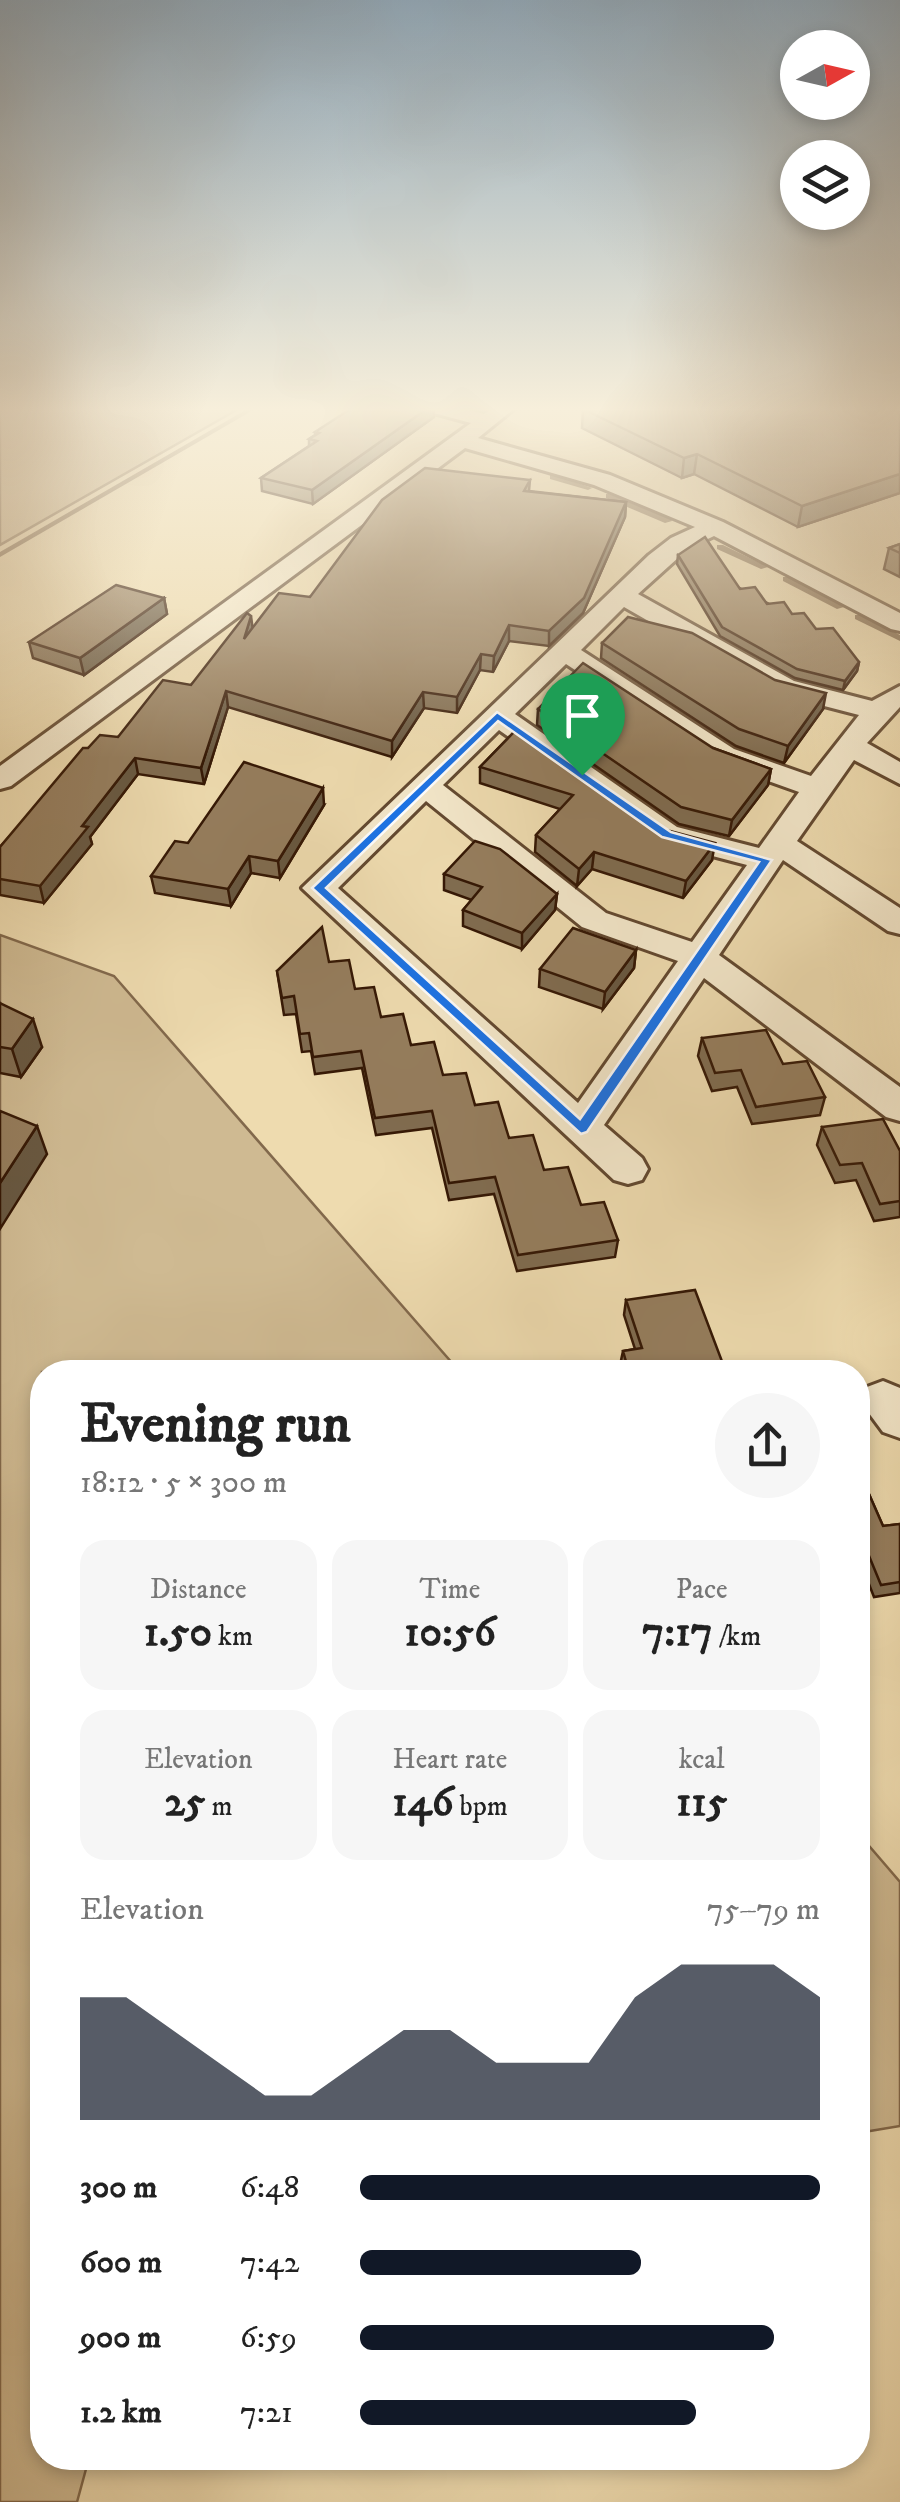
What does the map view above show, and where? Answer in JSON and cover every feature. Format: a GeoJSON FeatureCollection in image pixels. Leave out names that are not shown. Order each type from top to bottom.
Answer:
{"type":"FeatureCollection","features":[{"type":"Feature","properties":{"kind":"street"},"geometry":{"type":"LineString","coordinates":[[0,780],[347,525]]}},
{"type":"Feature","properties":{"kind":"street"},"geometry":{"type":"LineString","coordinates":[[710,525],[900,624]]}},
{"type":"Feature","properties":{"kind":"street"},"geometry":{"type":"LineString","coordinates":[[628,1170],[319,888],[622,594],[680,543],[715,527]]}},
{"type":"Feature","properties":{"kind":"street"},"geometry":{"type":"LineString","coordinates":[[622,594],[784,688],[888,702]]}},
{"type":"Feature","properties":{"kind":"street"},"geometry":{"type":"LineString","coordinates":[[564,651],[723,755],[816,788]]}},
{"type":"Feature","properties":{"kind":"street"},"geometry":{"type":"LineString","coordinates":[[581,1128],[816,788],[888,702]]}},
{"type":"Feature","properties":{"kind":"street"},"geometry":{"type":"LineString","coordinates":[[497,715],[666,834],[773,852],[900,923]]}},
{"type":"Feature","properties":{"kind":"street"},"geometry":{"type":"LineString","coordinates":[[850,746],[900,775]]}},
{"type":"Feature","properties":{"kind":"street"},"geometry":{"type":"LineString","coordinates":[[426,786],[594,920],[698,956],[900,1107]]}},
{"type":"Feature","properties":{"kind":"shaded area"},"geometry":{"type":"Polygon","coordinates":[[[0,525],[35,525],[0,545],[0,525]]]}},
{"type":"Feature","properties":{"kind":"shaded area"},"geometry":{"type":"Polygon","coordinates":[[[0,935],[114,976],[450,1360],[30,1360],[30,2470],[86,2470],[77,2502],[0,2502],[0,935]]]}},
{"type":"Feature","properties":{"kind":"shaded area"},"geometry":{"type":"Polygon","coordinates":[[[870,1847],[900,1882],[900,2126],[870,2131],[870,1847]]]}},
{"type":"Feature","properties":{"kind":"building"},"geometry":{"type":"Polygon","coordinates":[[[364,525],[616,525],[584,598],[549,631],[509,625],[494,656],[481,654],[457,697],[423,692],[392,741],[226,691],[201,768],[135,758],[82,826],[88,827],[40,886],[0,879],[0,847],[83,748],[88,748],[100,735],[118,737],[163,680],[191,685],[247,613],[251,616],[244,639],[279,593],[310,597],[364,525]]]}},
{"type":"Feature","properties":{"kind":"building"},"geometry":{"type":"Polygon","coordinates":[[[705,537],[740,589],[755,587],[767,604],[784,602],[792,614],[804,613],[816,629],[833,628],[859,662],[845,681],[797,669],[722,627],[678,555],[705,537]]]}},
{"type":"Feature","properties":{"kind":"building"},"geometry":{"type":"Polygon","coordinates":[[[116,585],[164,598],[80,658],[29,642],[116,585]]]}},
{"type":"Feature","properties":{"kind":"building"},"geometry":{"type":"Polygon","coordinates":[[[628,617],[692,633],[775,680],[826,693],[788,746],[739,729],[602,643],[628,617]]]}},
{"type":"Feature","properties":{"kind":"building"},"geometry":{"type":"Polygon","coordinates":[[[583,663],[713,748],[771,769],[732,820],[681,807],[538,709],[583,663]]]}},
{"type":"Feature","properties":{"kind":"building"},"geometry":{"type":"Polygon","coordinates":[[[516,730],[655,827],[715,843],[686,881],[594,852],[579,869],[536,835],[573,795],[480,767],[516,730]]]}},
{"type":"Feature","properties":{"kind":"building"},"geometry":{"type":"Polygon","coordinates":[[[244,762],[323,788],[278,861],[249,856],[228,889],[151,876],[175,841],[188,843],[244,762]]]}},
{"type":"Feature","properties":{"kind":"building"},"geometry":{"type":"Polygon","coordinates":[[[475,841],[500,849],[557,894],[522,933],[463,910],[482,887],[444,874],[475,841]]]}},
{"type":"Feature","properties":{"kind":"building"},"geometry":{"type":"Polygon","coordinates":[[[322,927],[329,962],[349,960],[355,989],[374,987],[381,1017],[403,1014],[411,1045],[434,1042],[443,1075],[466,1073],[475,1105],[498,1102],[509,1138],[533,1135],[544,1170],[568,1167],[581,1205],[604,1202],[618,1240],[518,1255],[495,1177],[449,1183],[432,1111],[375,1118],[361,1051],[313,1057],[309,1033],[300,1034],[294,996],[282,998],[277,971],[322,927]]]}},
{"type":"Feature","properties":{"kind":"building"},"geometry":{"type":"Polygon","coordinates":[[[573,928],[636,950],[605,992],[540,969],[573,928]]]}},
{"type":"Feature","properties":{"kind":"building"},"geometry":{"type":"Polygon","coordinates":[[[0,1003],[33,1019],[12,1049],[0,1047],[0,1003]]]}},
{"type":"Feature","properties":{"kind":"building"},"geometry":{"type":"Polygon","coordinates":[[[766,1030],[783,1064],[807,1061],[825,1097],[756,1107],[741,1070],[715,1073],[702,1038],[766,1030]]]}},
{"type":"Feature","properties":{"kind":"building"},"geometry":{"type":"Polygon","coordinates":[[[0,1111],[37,1126],[0,1183],[0,1111]]]}},
{"type":"Feature","properties":{"kind":"building"},"geometry":{"type":"Polygon","coordinates":[[[883,1119],[900,1151],[900,1201],[880,1204],[862,1163],[840,1165],[822,1127],[883,1119]]]}},
{"type":"Feature","properties":{"kind":"building"},"geometry":{"type":"Polygon","coordinates":[[[695,1290],[721,1360],[626,1360],[623,1351],[642,1348],[626,1300],[695,1290]]]}},
{"type":"Feature","properties":{"kind":"building"},"geometry":{"type":"Polygon","coordinates":[[[870,1496],[883,1526],[900,1524],[900,1582],[881,1585],[870,1558],[870,1496]]]}},
{"type":"Feature","properties":{"kind":"waterway"},"geometry":{"type":"LineString","coordinates":[[0,555],[52,525]]}},
{"type":"Feature","properties":{"kind":"waterway"},"geometry":{"type":"LineString","coordinates":[[720,547],[764,567]]}},
{"type":"Feature","properties":{"kind":"waterway"},"geometry":{"type":"LineString","coordinates":[[786,579],[840,607]]}},
{"type":"Feature","properties":{"kind":"waterway"},"geometry":{"type":"LineString","coordinates":[[858,617],[900,638]]}},
{"type":"Feature","properties":{"kind":"route"},"geometry":{"type":"LineString","coordinates":[[497,715],[582,775],[666,834],[766,860],[581,1128],[319,888],[497,715]]}}]}
